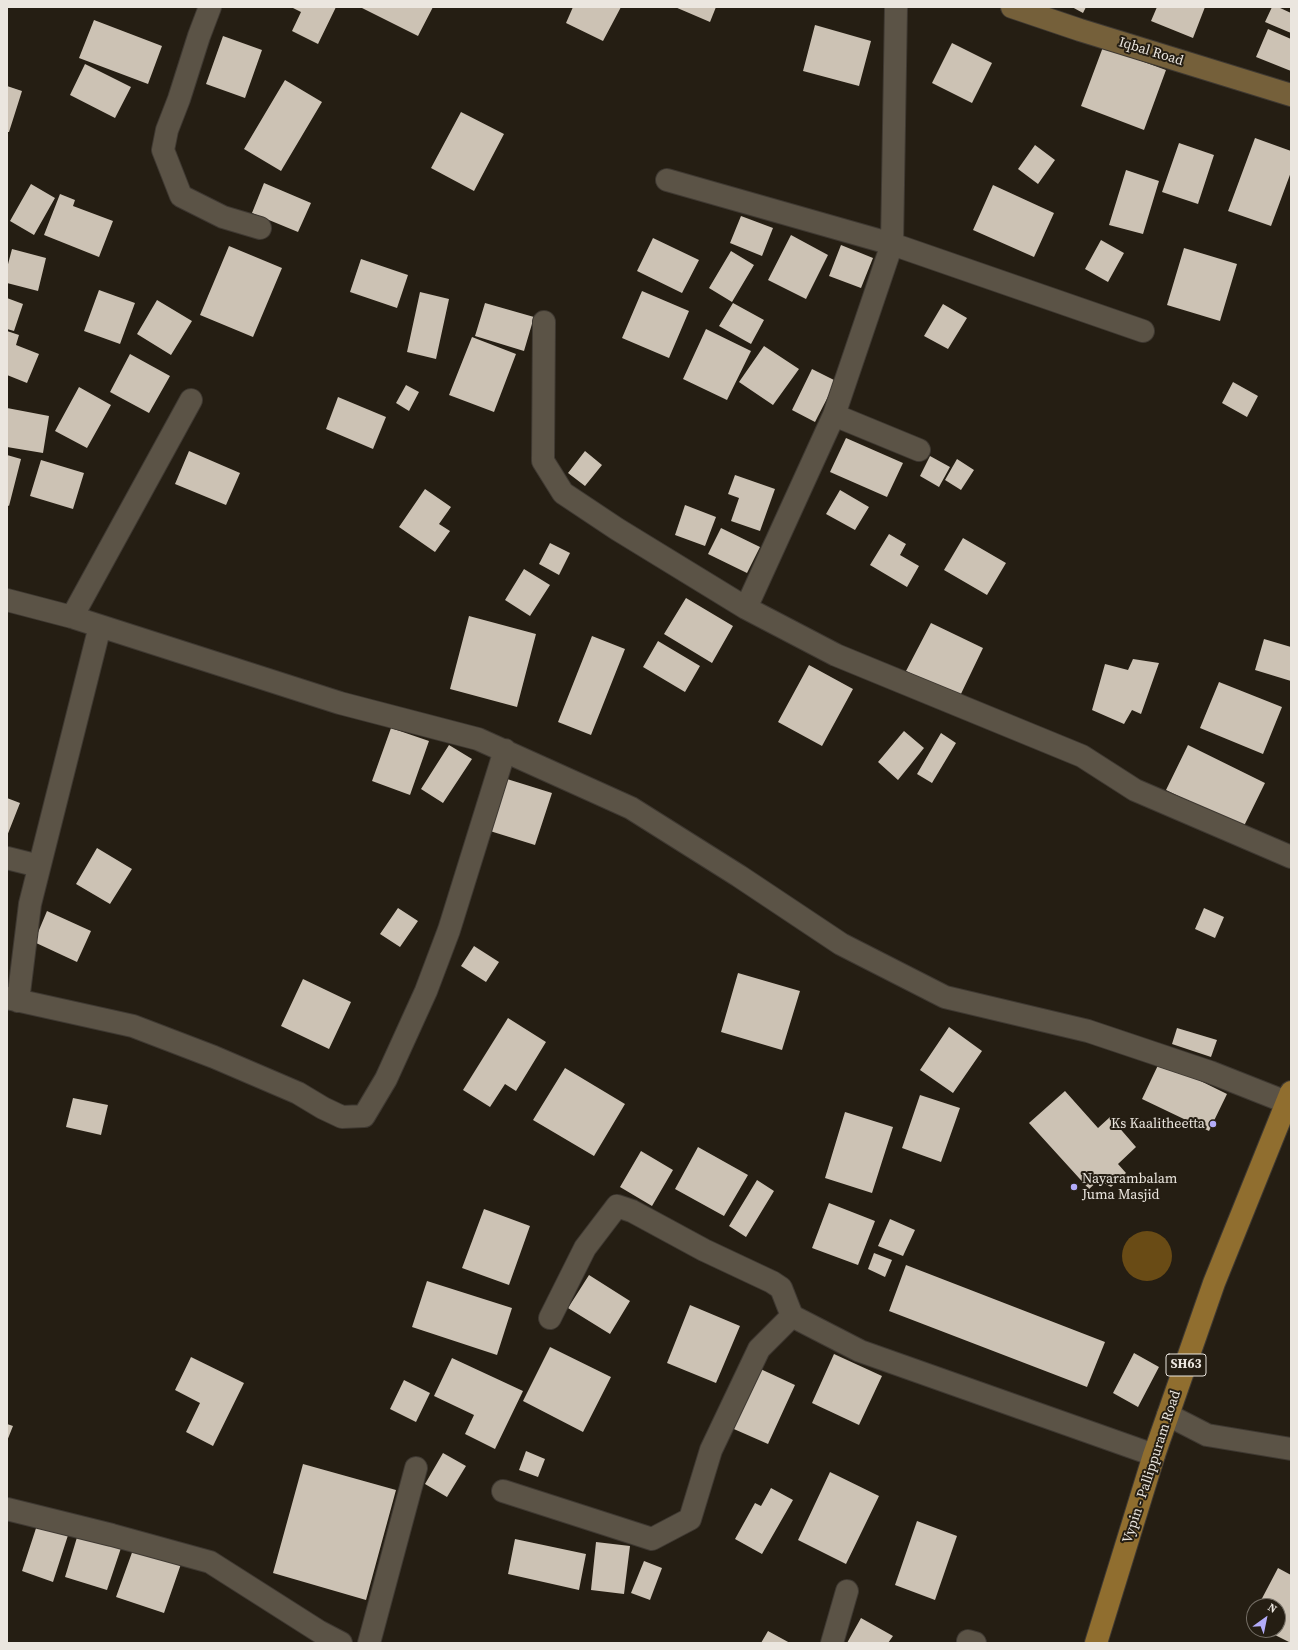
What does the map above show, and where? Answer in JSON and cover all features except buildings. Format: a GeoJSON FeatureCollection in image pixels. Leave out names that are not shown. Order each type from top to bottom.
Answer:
{"type":"FeatureCollection","features":[{"type":"Feature","properties":{"kind":"main road","name":"Iqbal Road"},"geometry":{"type":"LineString","coordinates":[[1012,7],[1080,30],[1291,95]]}},
{"type":"Feature","properties":{"kind":"main road","name":"Vypin - Pallippuram Road"},"geometry":{"type":"LineString","coordinates":[[1096,1643],[1154,1455],[1214,1283],[1290,1100]]}},
{"type":"Feature","properties":{"kind":"street"},"geometry":{"type":"LineString","coordinates":[[210,7],[199,36],[180,99],[167,130],[163,150],[180,196],[223,218],[260,228]]}},
{"type":"Feature","properties":{"kind":"street"},"geometry":{"type":"LineString","coordinates":[[746,608],[834,415],[892,244],[896,7]]}},
{"type":"Feature","properties":{"kind":"street"},"geometry":{"type":"LineString","coordinates":[[667,180],[892,244],[1143,331]]}},
{"type":"Feature","properties":{"kind":"street"},"geometry":{"type":"LineString","coordinates":[[544,322],[543,461],[563,493],[617,529],[746,608],[836,655],[1082,756],[1135,790],[1291,857]]}},
{"type":"Feature","properties":{"kind":"street"},"geometry":{"type":"LineString","coordinates":[[72,617],[191,400]]}},
{"type":"Feature","properties":{"kind":"street"},"geometry":{"type":"LineString","coordinates":[[834,415],[918,450]]}},
{"type":"Feature","properties":{"kind":"street"},"geometry":{"type":"LineString","coordinates":[[7,600],[72,617],[340,704],[478,739],[631,808],[733,872],[841,944],[945,997],[1088,1031],[1290,1100]]}},
{"type":"Feature","properties":{"kind":"street"},"geometry":{"type":"LineString","coordinates":[[100,626],[30,904],[13,999],[133,1026],[214,1057],[298,1093],[342,1117],[364,1116],[386,1079],[426,991],[449,930],[505,750]]}},
{"type":"Feature","properties":{"kind":"street"},"geometry":{"type":"LineString","coordinates":[[7,858],[39,866]]}},
{"type":"Feature","properties":{"kind":"street"},"geometry":{"type":"LineString","coordinates":[[550,1318],[585,1248],[617,1206],[632,1211],[704,1250],[772,1282],[780,1288],[792,1316],[860,1351],[1154,1455]]}},
{"type":"Feature","properties":{"kind":"street"},"geometry":{"type":"LineString","coordinates":[[503,1491],[652,1539],[690,1519],[711,1450],[759,1349],[792,1316]]}},
{"type":"Feature","properties":{"kind":"street"},"geometry":{"type":"LineString","coordinates":[[1168,1415],[1207,1435],[1291,1449]]}},
{"type":"Feature","properties":{"kind":"street"},"geometry":{"type":"LineString","coordinates":[[369,1643],[416,1468]]}},
{"type":"Feature","properties":{"kind":"street"},"geometry":{"type":"LineString","coordinates":[[7,1509],[112,1535],[210,1562],[320,1632],[341,1643]]}},
{"type":"Feature","properties":{"kind":"street"},"geometry":{"type":"LineString","coordinates":[[832,1643],[847,1591]]}},
{"type":"Feature","properties":{"kind":"shaded area"},"geometry":{"type":"Polygon","coordinates":[[[1147,1231],[1157,1233],[1165,1238],[1170,1246],[1172,1256],[1170,1266],[1165,1274],[1157,1279],[1147,1281],[1137,1279],[1129,1274],[1124,1266],[1122,1256],[1124,1246],[1129,1238],[1137,1233],[1147,1231]]]}},
{"type":"Feature","properties":{"kind":"place","name":"Ks Kaalitheetta"},"geometry":{"type":"Point","coordinates":[1213,1124]}},
{"type":"Feature","properties":{"kind":"place","name":"Nayarambalam Juma Masjid"},"geometry":{"type":"Point","coordinates":[1074,1187]}}]}
